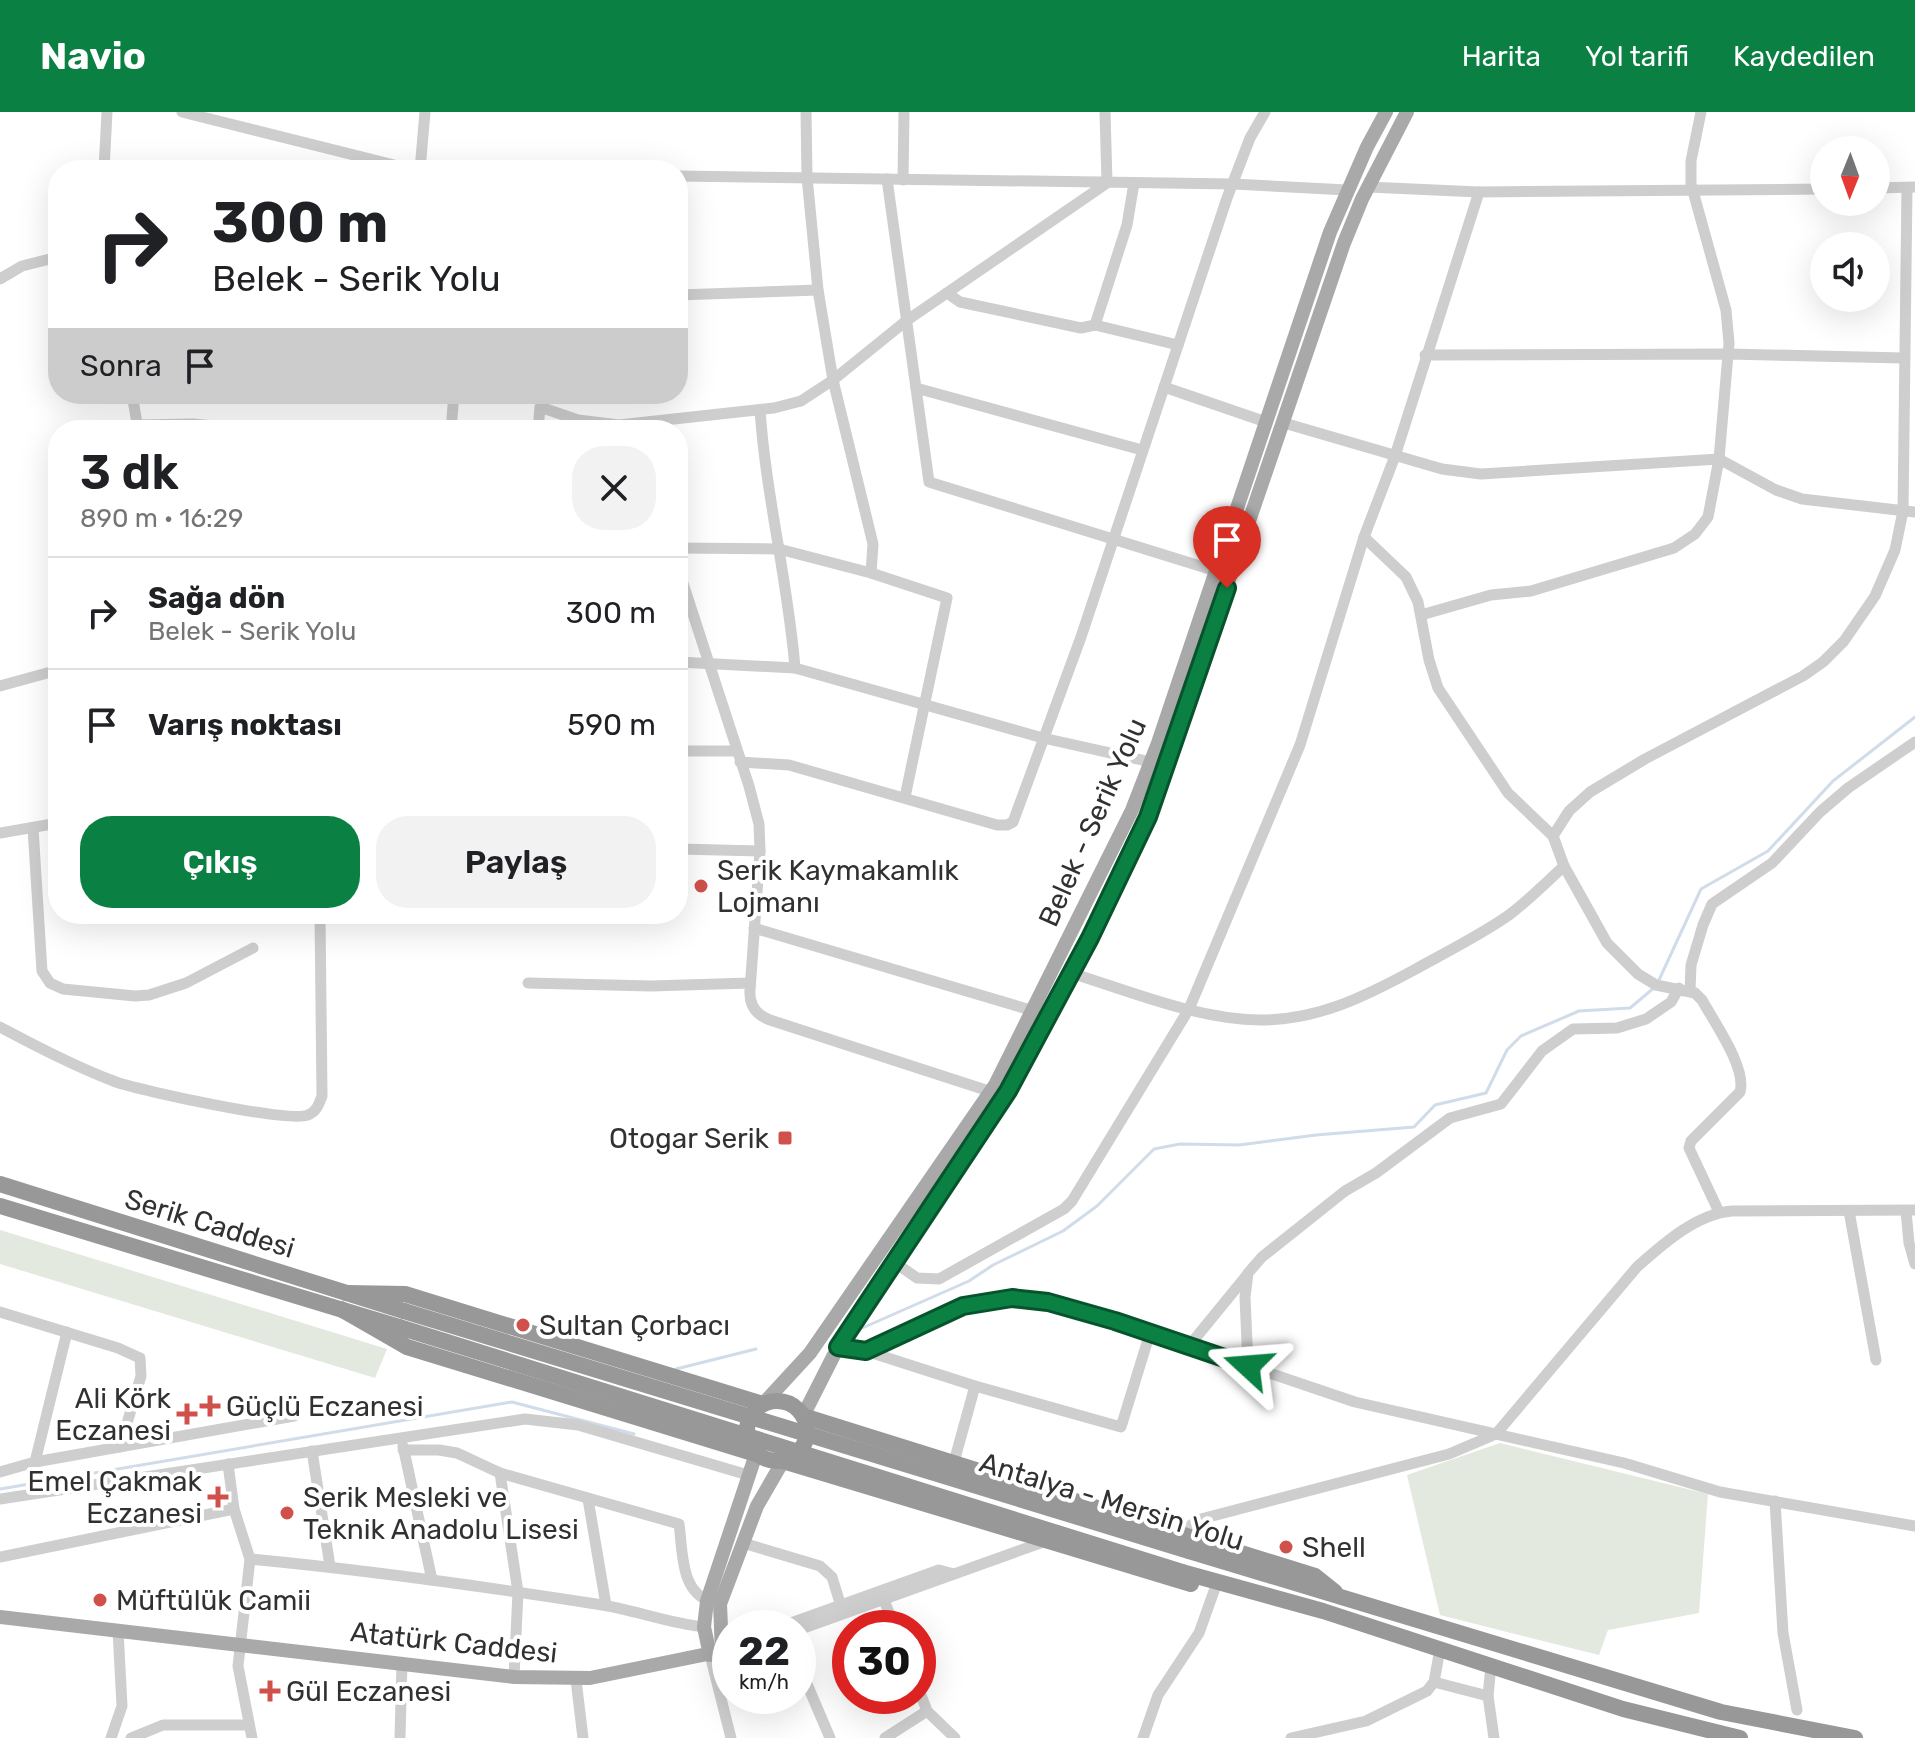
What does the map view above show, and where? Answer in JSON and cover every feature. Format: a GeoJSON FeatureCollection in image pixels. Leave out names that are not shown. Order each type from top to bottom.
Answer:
{"type":"FeatureCollection","features":[{"type":"Feature","properties":{"kind":"highway","name":"Serik Caddesi"},"geometry":{"type":"LineString","coordinates":[[0,1184],[402,1319]]}},
{"type":"Feature","properties":{"kind":"highway","name":"Serik Caddesi"},"geometry":{"type":"LineString","coordinates":[[0,1206],[344,1301]]}},
{"type":"Feature","properties":{"kind":"highway"},"geometry":{"type":"LineString","coordinates":[[344,1301],[405,1294],[763,1404]]}},
{"type":"Feature","properties":{"kind":"highway"},"geometry":{"type":"LineString","coordinates":[[344,1301],[407,1347],[773,1461],[783,1461],[1214,1591],[1323,1611]]}},
{"type":"Feature","properties":{"kind":"highway","name":"Antalya - Mersin Yolu"},"geometry":{"type":"LineString","coordinates":[[402,1319],[1187,1543],[1342,1599],[1721,1712],[1855,1738]]}},
{"type":"Feature","properties":{"kind":"highway","name":"Antalya - Mersin Yolu"},"geometry":{"type":"LineString","coordinates":[[402,1319],[1182,1572],[1323,1611],[1623,1709],[1740,1738]]}},
{"type":"Feature","properties":{"kind":"highway"},"geometry":{"type":"LineString","coordinates":[[756,1454],[748,1442],[746,1427],[752,1413],[772,1401],[790,1404],[803,1416],[954,1462],[1187,1543]]}},
{"type":"Feature","properties":{"kind":"highway"},"geometry":{"type":"LineString","coordinates":[[783,1461],[799,1451],[804,1443],[807,1434],[803,1416]]}},
{"type":"Feature","properties":{"kind":"main road","name":"Belek - Serik Yolu"},"geometry":{"type":"LineString","coordinates":[[763,1404],[810,1353],[998,1094],[1034,1011],[1132,810],[1151,762],[1330,232],[1386,112]]}},
{"type":"Feature","properties":{"kind":"main road","name":"Belek - Serik Yolu"},"geometry":{"type":"LineString","coordinates":[[803,1416],[838,1347],[894,1262],[1071,973],[1148,817],[1344,243],[1368,187],[1407,112]]}},
{"type":"Feature","properties":{"kind":"main road"},"geometry":{"type":"LineString","coordinates":[[712,1638],[704,1627],[756,1454]]}},
{"type":"Feature","properties":{"kind":"main road"},"geometry":{"type":"LineString","coordinates":[[714,1610],[713,1602],[743,1543],[757,1506],[783,1461]]}},
{"type":"Feature","properties":{"kind":"main road","name":"Atatürk Caddesi"},"geometry":{"type":"LineString","coordinates":[[0,1617],[514,1677],[576,1680],[712,1653]]}},
{"type":"Feature","properties":{"kind":"street"},"geometry":{"type":"LineString","coordinates":[[105,160],[107,112]]}},
{"type":"Feature","properties":{"kind":"street"},"geometry":{"type":"LineString","coordinates":[[182,112],[376,160]]}},
{"type":"Feature","properties":{"kind":"street"},"geometry":{"type":"LineString","coordinates":[[231,112],[231,125]]}},
{"type":"Feature","properties":{"kind":"street"},"geometry":{"type":"LineString","coordinates":[[418,160],[425,112]]}},
{"type":"Feature","properties":{"kind":"street"},"geometry":{"type":"LineString","coordinates":[[806,112],[807,177],[818,290],[833,380],[873,544],[871,573]]}},
{"type":"Feature","properties":{"kind":"street"},"geometry":{"type":"LineString","coordinates":[[903,180],[904,112]]}},
{"type":"Feature","properties":{"kind":"street"},"geometry":{"type":"LineString","coordinates":[[1105,112],[1107,182]]}},
{"type":"Feature","properties":{"kind":"street"},"geometry":{"type":"LineString","coordinates":[[688,752],[789,765],[1007,825],[1013,822],[1081,637],[1233,184],[1250,138],[1265,112]]}},
{"type":"Feature","properties":{"kind":"street"},"geometry":{"type":"LineString","coordinates":[[1421,615],[1491,595],[1531,591],[1684,543],[1702,526],[1711,509],[1719,459],[1729,354],[1726,310],[1692,192],[1690,169],[1701,112]]}},
{"type":"Feature","properties":{"kind":"street"},"geometry":{"type":"LineString","coordinates":[[688,176],[1233,184],[1347,190]]}},
{"type":"Feature","properties":{"kind":"street"},"geometry":{"type":"LineString","coordinates":[[887,179],[929,482],[1216,571]]}},
{"type":"Feature","properties":{"kind":"street"},"geometry":{"type":"LineString","coordinates":[[688,421],[801,401],[833,380],[906,321],[1107,182]]}},
{"type":"Feature","properties":{"kind":"street"},"geometry":{"type":"LineString","coordinates":[[1095,325],[1127,225],[1134,183]]}},
{"type":"Feature","properties":{"kind":"street"},"geometry":{"type":"LineString","coordinates":[[1368,187],[1479,192],[1810,189]]}},
{"type":"Feature","properties":{"kind":"street"},"geometry":{"type":"LineString","coordinates":[[1553,836],[1569,811],[1590,792],[1645,759],[1803,676],[1834,652],[1883,581],[1909,512],[1903,358],[1911,188],[1890,188]]}},
{"type":"Feature","properties":{"kind":"street"},"geometry":{"type":"LineString","coordinates":[[894,1262],[917,1278],[939,1279],[1064,1209],[1076,1195],[1189,1009],[1300,745],[1364,537],[1395,456],[1479,192]]}},
{"type":"Feature","properties":{"kind":"street"},"geometry":{"type":"LineString","coordinates":[[0,279],[22,266],[48,260]]}},
{"type":"Feature","properties":{"kind":"street"},"geometry":{"type":"LineString","coordinates":[[688,295],[818,290]]}},
{"type":"Feature","properties":{"kind":"street"},"geometry":{"type":"LineString","coordinates":[[947,293],[960,302],[1081,328],[1095,325],[1178,345]]}},
{"type":"Feature","properties":{"kind":"street"},"geometry":{"type":"LineString","coordinates":[[1425,355],[1729,354],[1903,358]]}},
{"type":"Feature","properties":{"kind":"street"},"geometry":{"type":"LineString","coordinates":[[1164,387],[1266,422]]}},
{"type":"Feature","properties":{"kind":"street"},"geometry":{"type":"LineString","coordinates":[[916,388],[1142,450]]}},
{"type":"Feature","properties":{"kind":"street"},"geometry":{"type":"LineString","coordinates":[[539,420],[540,407],[581,420]]}},
{"type":"Feature","properties":{"kind":"street"},"geometry":{"type":"LineString","coordinates":[[760,410],[767,479],[791,620],[795,668]]}},
{"type":"Feature","properties":{"kind":"street"},"geometry":{"type":"LineString","coordinates":[[1284,423],[1442,469],[1498,475],[1719,459],[1776,490],[1802,499],[1909,512]]}},
{"type":"Feature","properties":{"kind":"street"},"geometry":{"type":"LineString","coordinates":[[1364,537],[1406,577],[1421,615],[1431,668],[1446,702],[1508,793],[1553,836],[1564,866],[1607,943],[1638,974],[1656,985],[1684,990],[1702,1000],[1743,1081],[1740,1092],[1691,1141],[1689,1148],[1719,1212]]}},
{"type":"Feature","properties":{"kind":"street"},"geometry":{"type":"LineString","coordinates":[[688,548],[779,549],[871,573],[947,598],[905,797]]}},
{"type":"Feature","properties":{"kind":"street"},"geometry":{"type":"LineString","coordinates":[[688,602],[759,824],[751,1005],[763,1018],[998,1094]]}},
{"type":"Feature","properties":{"kind":"street"},"geometry":{"type":"LineString","coordinates":[[688,662],[795,668],[1043,738],[1151,762]]}},
{"type":"Feature","properties":{"kind":"street"},"geometry":{"type":"LineString","coordinates":[[0,686],[48,673]]}},
{"type":"Feature","properties":{"kind":"street"},"geometry":{"type":"LineString","coordinates":[[1189,1346],[1262,1257],[1295,1228],[1450,1118],[1501,1104],[1542,1051],[1573,1029],[1617,1028],[1646,1019],[1671,1002],[1684,990],[1712,904],[1772,863],[1820,812],[1848,788],[1915,742]]}},
{"type":"Feature","properties":{"kind":"street"},"geometry":{"type":"LineString","coordinates":[[0,833],[48,825]]}},
{"type":"Feature","properties":{"kind":"street"},"geometry":{"type":"LineString","coordinates":[[33,828],[42,971],[56,986],[122,995],[149,995],[186,983],[253,948]]}},
{"type":"Feature","properties":{"kind":"street"},"geometry":{"type":"LineString","coordinates":[[688,849],[760,851]]}},
{"type":"Feature","properties":{"kind":"street"},"geometry":{"type":"LineString","coordinates":[[1071,973],[1189,1009],[1230,1017],[1283,1019],[1331,1010],[1362,998],[1472,939],[1509,914],[1564,866]]}},
{"type":"Feature","properties":{"kind":"street"},"geometry":{"type":"LineString","coordinates":[[0,1027],[74,1065],[141,1090],[291,1116],[308,1115],[319,1105],[322,1096],[320,924]]}},
{"type":"Feature","properties":{"kind":"street"},"geometry":{"type":"LineString","coordinates":[[754,928],[1034,1011]]}},
{"type":"Feature","properties":{"kind":"street"},"geometry":{"type":"LineString","coordinates":[[528,983],[651,986],[750,983]]}},
{"type":"Feature","properties":{"kind":"street"},"geometry":{"type":"LineString","coordinates":[[1187,1543],[1191,1525],[1201,1519],[1449,1454],[1496,1434],[1637,1267],[1707,1215],[1719,1212],[1911,1210],[1909,1243],[1915,1264]]}},
{"type":"Feature","properties":{"kind":"street"},"geometry":{"type":"LineString","coordinates":[[1849,1211],[1876,1360]]}},
{"type":"Feature","properties":{"kind":"street"},"geometry":{"type":"LineString","coordinates":[[1248,1273],[1245,1297],[1248,1366]]}},
{"type":"Feature","properties":{"kind":"street"},"geometry":{"type":"LineString","coordinates":[[866,1351],[963,1306],[995,1299],[1048,1302],[1355,1402],[1624,1463],[1720,1492],[1915,1526]]}},
{"type":"Feature","properties":{"kind":"street"},"geometry":{"type":"LineString","coordinates":[[0,1312],[140,1358],[141,1376],[120,1447]]}},
{"type":"Feature","properties":{"kind":"street"},"geometry":{"type":"LineString","coordinates":[[35,1462],[67,1332]]}},
{"type":"Feature","properties":{"kind":"street"},"geometry":{"type":"LineString","coordinates":[[838,1347],[866,1351],[975,1386],[1121,1427],[1150,1333]]}},
{"type":"Feature","properties":{"kind":"street"},"geometry":{"type":"LineString","coordinates":[[954,1462],[975,1386]]}},
{"type":"Feature","properties":{"kind":"street"},"geometry":{"type":"LineString","coordinates":[[0,1472],[35,1462],[294,1416]]}},
{"type":"Feature","properties":{"kind":"street"},"geometry":{"type":"LineString","coordinates":[[0,1499],[312,1451],[402,1444],[505,1421],[543,1419],[578,1425],[748,1475]]}},
{"type":"Feature","properties":{"kind":"street"},"geometry":{"type":"LineString","coordinates":[[402,1444],[457,1453],[500,1473],[679,1524],[688,1583],[695,1594],[713,1602]]}},
{"type":"Feature","properties":{"kind":"street"},"geometry":{"type":"LineString","coordinates":[[402,1444],[432,1580]]}},
{"type":"Feature","properties":{"kind":"street"},"geometry":{"type":"LineString","coordinates":[[312,1451],[330,1566]]}},
{"type":"Feature","properties":{"kind":"street"},"geometry":{"type":"LineString","coordinates":[[228,1464],[234,1509],[250,1559],[239,1678],[252,1738]]}},
{"type":"Feature","properties":{"kind":"street"},"geometry":{"type":"LineString","coordinates":[[500,1473],[518,1592],[514,1677]]}},
{"type":"Feature","properties":{"kind":"street"},"geometry":{"type":"LineString","coordinates":[[588,1499],[606,1605]]}},
{"type":"Feature","properties":{"kind":"street"},"geometry":{"type":"LineString","coordinates":[[1775,1501],[1783,1633],[1797,1710]]}},
{"type":"Feature","properties":{"kind":"street"},"geometry":{"type":"LineString","coordinates":[[0,1557],[234,1509]]}},
{"type":"Feature","properties":{"kind":"street"},"geometry":{"type":"LineString","coordinates":[[816,1613],[840,1603],[954,1574],[1047,1541]]}},
{"type":"Feature","properties":{"kind":"street"},"geometry":{"type":"LineString","coordinates":[[743,1543],[824,1569],[832,1577],[840,1603]]}},
{"type":"Feature","properties":{"kind":"street"},"geometry":{"type":"LineString","coordinates":[[250,1559],[330,1566],[606,1605],[704,1627]]}},
{"type":"Feature","properties":{"kind":"street"},"geometry":{"type":"LineString","coordinates":[[1143,1738],[1158,1695],[1199,1633],[1214,1591]]}},
{"type":"Feature","properties":{"kind":"street"},"geometry":{"type":"LineString","coordinates":[[882,1594],[888,1610]]}},
{"type":"Feature","properties":{"kind":"street"},"geometry":{"type":"LineString","coordinates":[[816,1622],[882,1594]]}},
{"type":"Feature","properties":{"kind":"street"},"geometry":{"type":"LineString","coordinates":[[111,1738],[122,1706],[118,1630]]}},
{"type":"Feature","properties":{"kind":"street"},"geometry":{"type":"LineString","coordinates":[[1291,1738],[1317,1736],[1366,1721],[1427,1691],[1434,1682],[1440,1649]]}},
{"type":"Feature","properties":{"kind":"street"},"geometry":{"type":"LineString","coordinates":[[400,1738],[402,1663]]}},
{"type":"Feature","properties":{"kind":"street"},"geometry":{"type":"LineString","coordinates":[[1491,1665],[1488,1696],[1494,1738]]}},
{"type":"Feature","properties":{"kind":"street"},"geometry":{"type":"LineString","coordinates":[[576,1680],[583,1738]]}},
{"type":"Feature","properties":{"kind":"street"},"geometry":{"type":"LineString","coordinates":[[1434,1682],[1488,1696]]}},
{"type":"Feature","properties":{"kind":"street"},"geometry":{"type":"LineString","coordinates":[[816,1705],[830,1738]]}},
{"type":"Feature","properties":{"kind":"street"},"geometry":{"type":"LineString","coordinates":[[728,1714],[731,1738]]}},
{"type":"Feature","properties":{"kind":"street"},"geometry":{"type":"LineString","coordinates":[[885,1738],[922,1714]]}},
{"type":"Feature","properties":{"kind":"street"},"geometry":{"type":"LineString","coordinates":[[930,1714],[955,1738]]}},
{"type":"Feature","properties":{"kind":"street"},"geometry":{"type":"LineString","coordinates":[[131,1738],[163,1725],[249,1725]]}},
{"type":"Feature","properties":{"kind":"shaded area"},"geometry":{"type":"Polygon","coordinates":[[[0,1230],[387,1349],[375,1378],[0,1264],[0,1230]]]}},
{"type":"Feature","properties":{"kind":"shaded area"},"geometry":{"type":"Polygon","coordinates":[[[1500,1443],[1708,1494],[1699,1613],[1608,1630],[1599,1655],[1440,1615],[1407,1475],[1500,1443]]]}},
{"type":"Feature","properties":{"kind":"waterway"},"geometry":{"type":"LineString","coordinates":[[1659,980],[1701,889],[1768,851],[1833,781],[1915,717]]}},
{"type":"Feature","properties":{"kind":"waterway"},"geometry":{"type":"LineString","coordinates":[[860,1329],[969,1281],[993,1265],[1063,1231],[1097,1206],[1154,1149],[1180,1144],[1239,1145],[1414,1127],[1435,1105],[1486,1093],[1507,1050],[1521,1036],[1579,1011],[1630,1008],[1655,987]]}},
{"type":"Feature","properties":{"kind":"waterway"},"geometry":{"type":"LineString","coordinates":[[676,1369],[756,1349]]}},
{"type":"Feature","properties":{"kind":"waterway"},"geometry":{"type":"LineString","coordinates":[[0,1489],[512,1402],[634,1434]]}},
{"type":"Feature","properties":{"kind":"place","name":"Serik Kaymakamlık Lojmanı"},"geometry":{"type":"Point","coordinates":[701,886]}},
{"type":"Feature","properties":{"kind":"place","name":"Otogar Serik"},"geometry":{"type":"Point","coordinates":[785,1138]}},
{"type":"Feature","properties":{"kind":"place","name":"Sultan Çorbacı"},"geometry":{"type":"Point","coordinates":[523,1325]}},
{"type":"Feature","properties":{"kind":"place","name":"Güçlü Eczanesi"},"geometry":{"type":"Point","coordinates":[210,1406]}},
{"type":"Feature","properties":{"kind":"place","name":"Ali Körk Eczanesi"},"geometry":{"type":"Point","coordinates":[187,1414]}},
{"type":"Feature","properties":{"kind":"place","name":"Emel Çakmak Eczanesi"},"geometry":{"type":"Point","coordinates":[218,1497]}},
{"type":"Feature","properties":{"kind":"place","name":"Serik Mesleki ve Teknik Anadolu Lisesi"},"geometry":{"type":"Point","coordinates":[287,1513]}},
{"type":"Feature","properties":{"kind":"place","name":"Shell"},"geometry":{"type":"Point","coordinates":[1286,1547]}},
{"type":"Feature","properties":{"kind":"place","name":"Müftülük Camii"},"geometry":{"type":"Point","coordinates":[100,1600]}},
{"type":"Feature","properties":{"kind":"place","name":"Gül Eczanesi"},"geometry":{"type":"Point","coordinates":[270,1691]}},
{"type":"Feature","properties":{"kind":"route"},"geometry":{"type":"LineString","coordinates":[[1227,588],[1148,817],[1090,938],[1008,1091],[838,1347],[866,1351],[963,1306],[1012,1298],[1048,1302],[1115,1321],[1248,1366]]}}]}
